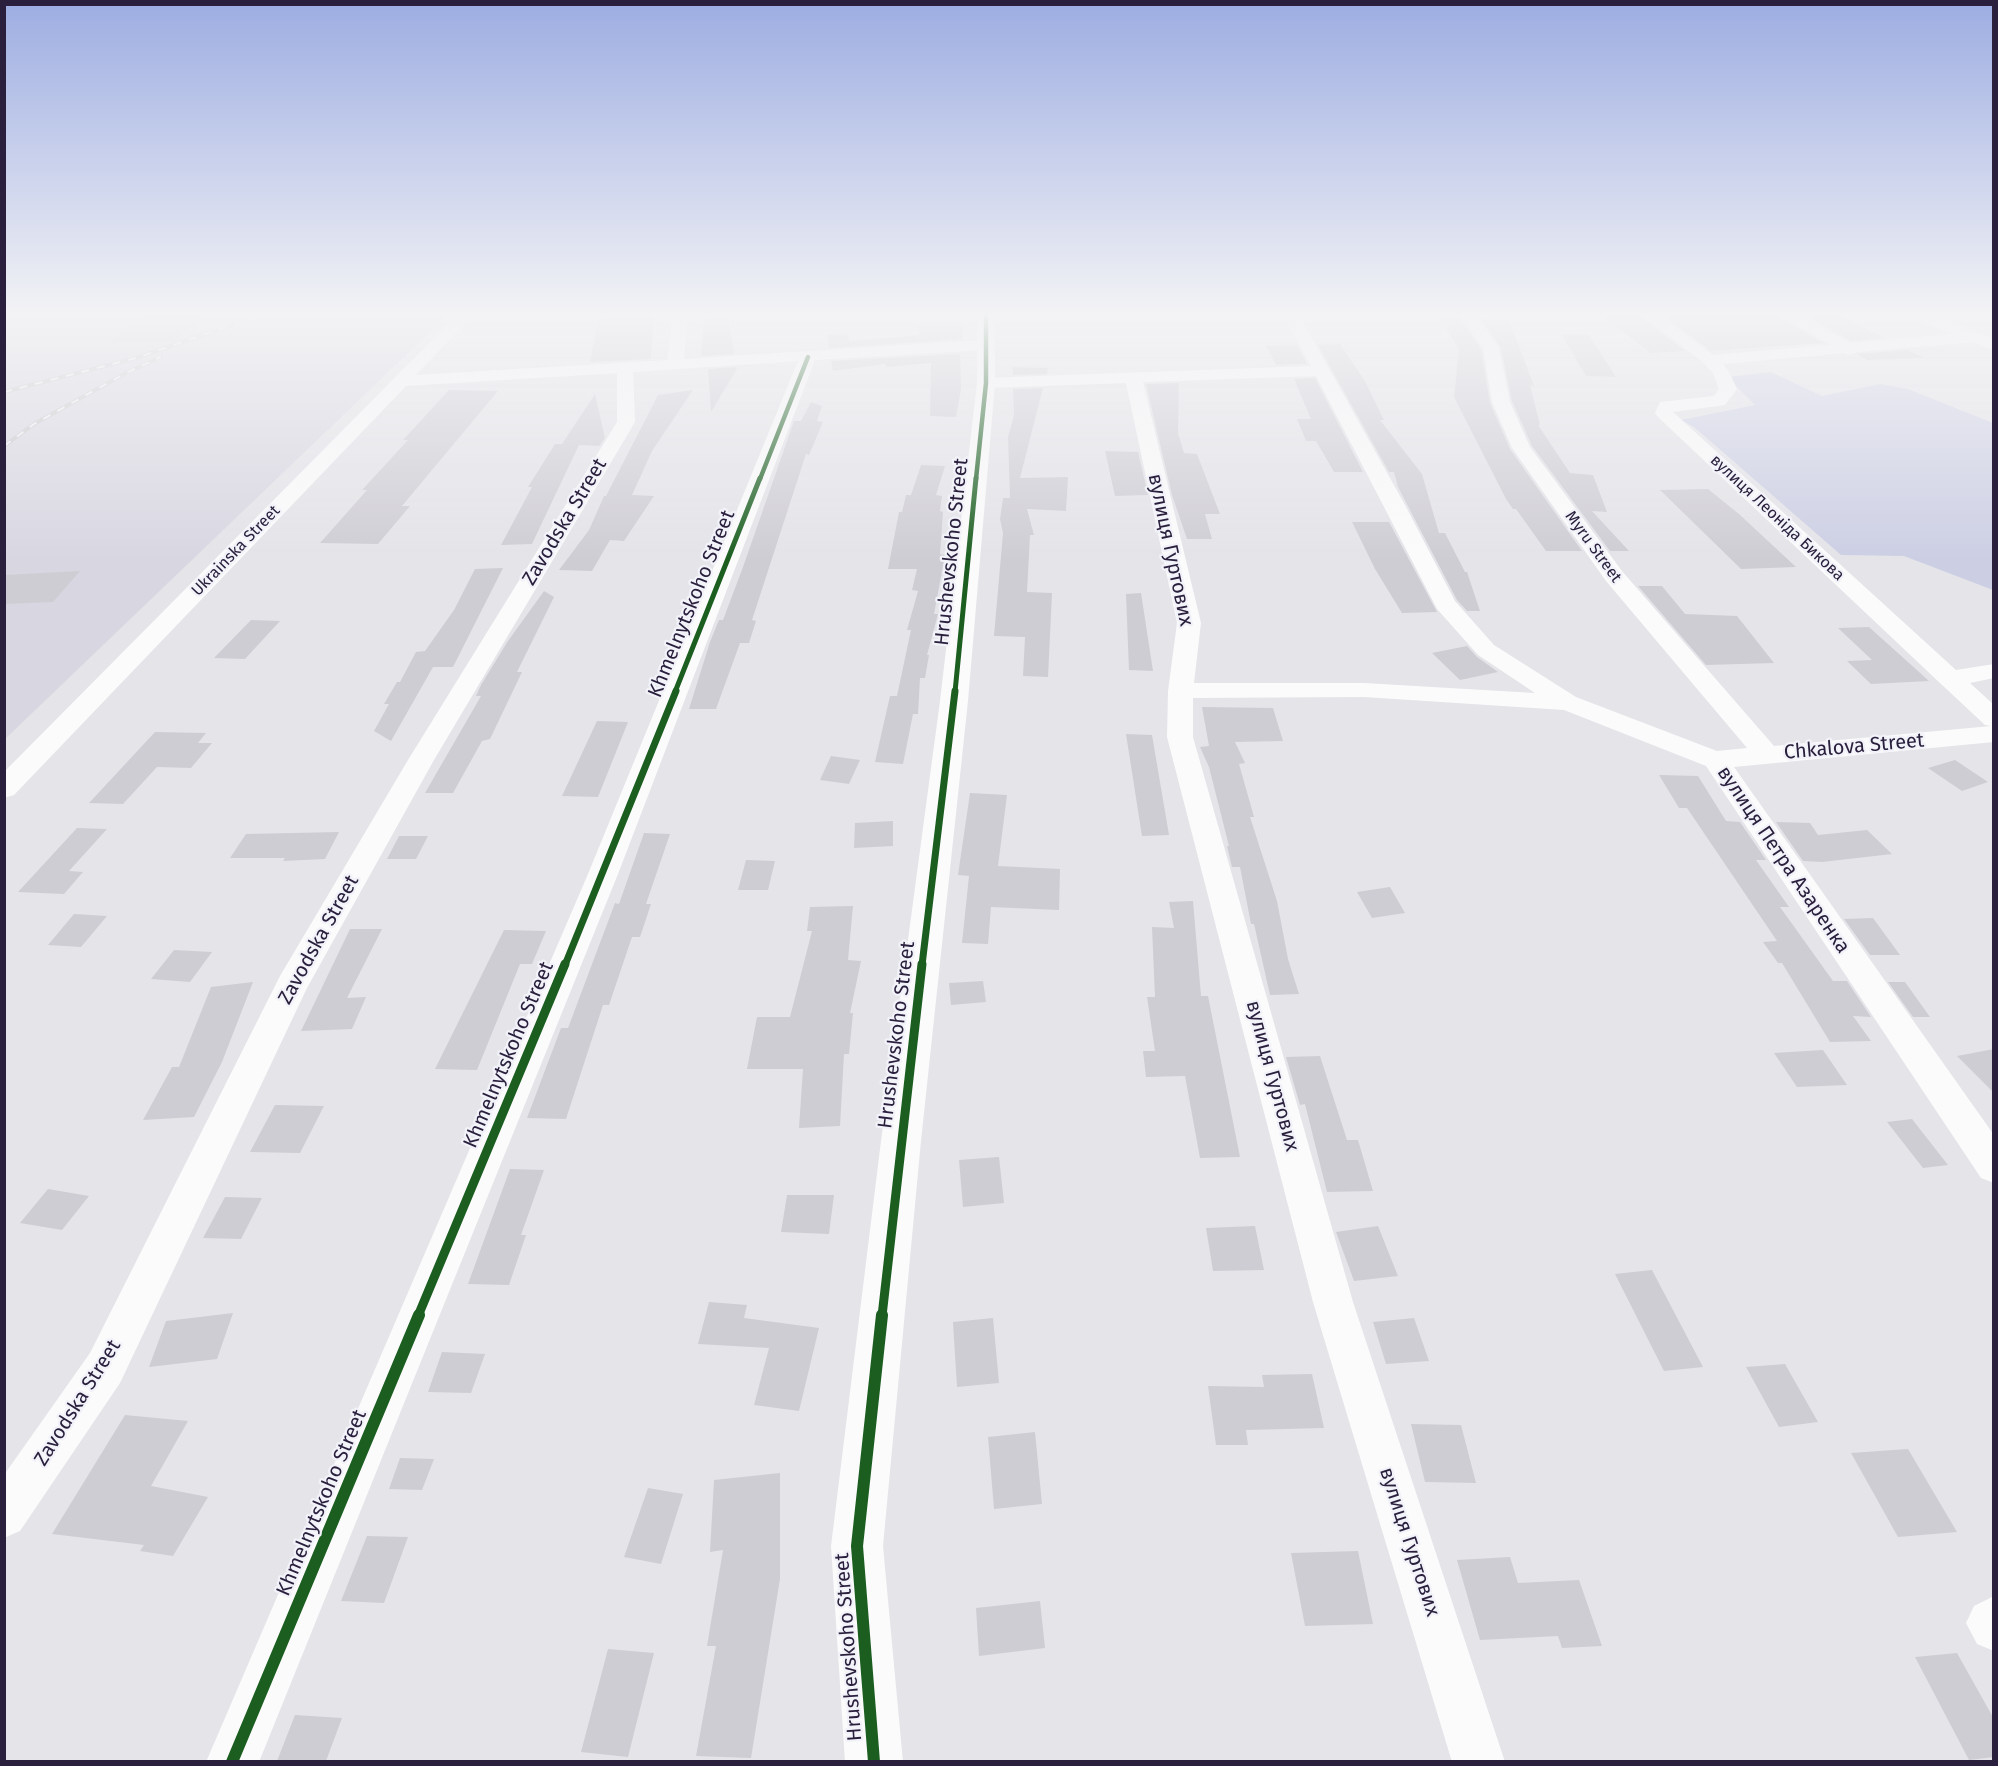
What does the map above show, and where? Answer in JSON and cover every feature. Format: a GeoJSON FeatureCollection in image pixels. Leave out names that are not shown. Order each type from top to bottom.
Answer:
{"type":"FeatureCollection","features":[{"type":"Feature","properties":{"kind":"street","name":"Ukrainska Street"},"geometry":{"type":"LineString","coordinates":[[4,789],[388,395]]}},
{"type":"Feature","properties":{"kind":"street","name":"Zavodska Street"},"geometry":{"type":"LineString","coordinates":[[4,1515],[105,1368],[292,986],[421,760],[626,422],[626,395]]}},
{"type":"Feature","properties":{"kind":"street","name":"Khmelnytskoho Street"},"geometry":{"type":"LineString","coordinates":[[232,1761],[603,874],[793,395]]}},
{"type":"Feature","properties":{"kind":"street","name":"Hrushevskoho Street"},"geometry":{"type":"LineString","coordinates":[[874,1761],[857,1546],[901,1141],[954,701],[985,395]]}},
{"type":"Feature","properties":{"kind":"street","name":"вулиця Гуртових"},"geometry":{"type":"LineString","coordinates":[[1137,395],[1189,623],[1180,691],[1180,737],[1333,1302],[1479,1761]]}},
{"type":"Feature","properties":{"kind":"street","name":"вулиця Петра Азаренка"},"geometry":{"type":"LineString","coordinates":[[1335,395],[1395,505],[1445,604],[1486,650],[1567,702],[1714,760],[1994,1166]]}},
{"type":"Feature","properties":{"kind":"street","name":"Myru Street"},"geometry":{"type":"LineString","coordinates":[[1500,395],[1521,448],[1614,576],[1767,755]]}},
{"type":"Feature","properties":{"kind":"street","name":"вулиця Леоніда Бикова"},"geometry":{"type":"LineString","coordinates":[[1723,395],[1719,401],[1666,406],[1664,413],[1950,679]]}},
{"type":"Feature","properties":{"kind":"street"},"geometry":{"type":"LineString","coordinates":[[1950,679],[1994,671]]}},
{"type":"Feature","properties":{"kind":"street"},"geometry":{"type":"LineString","coordinates":[[1950,679],[1994,719]]}},
{"type":"Feature","properties":{"kind":"street"},"geometry":{"type":"LineString","coordinates":[[1180,691],[1365,690],[1567,702]]}},
{"type":"Feature","properties":{"kind":"street","name":"Chkalova Street"},"geometry":{"type":"LineString","coordinates":[[1714,760],[1994,734]]}},
{"type":"Feature","properties":{"kind":"street"},"geometry":{"type":"LineString","coordinates":[[1994,1620],[1991,1623],[1994,1628]]}},
{"type":"Feature","properties":{"kind":"shaded area"},"geometry":{"type":"Polygon","coordinates":[[[5,395],[364,395],[5,739],[5,395]]]}},
{"type":"Feature","properties":{"kind":"shaded area"},"geometry":{"type":"Polygon","coordinates":[[[1745,395],[1924,395],[1993,423],[1993,590],[1904,556],[1841,555],[1694,427],[1681,420],[1755,405],[1745,395]]]}},
{"type":"Feature","properties":{"kind":"building"},"geometry":{"type":"Polygon","coordinates":[[[444,395],[494,395],[402,506],[410,506],[378,544],[320,543],[367,490],[362,490],[408,440],[403,440],[444,395]]]}},
{"type":"Feature","properties":{"kind":"building"},"geometry":{"type":"Polygon","coordinates":[[[595,395],[605,438],[599,446],[579,445],[532,544],[501,545],[532,487],[528,487],[555,444],[562,444],[595,395]]]}},
{"type":"Feature","properties":{"kind":"building"},"geometry":{"type":"Polygon","coordinates":[[[658,395],[689,395],[652,451],[632,495],[654,496],[624,541],[610,540],[592,571],[559,570],[589,530],[658,395]]]}},
{"type":"Feature","properties":{"kind":"building"},"geometry":{"type":"Polygon","coordinates":[[[710,395],[721,395],[711,412],[710,395]]]}},
{"type":"Feature","properties":{"kind":"building"},"geometry":{"type":"Polygon","coordinates":[[[930,395],[960,395],[956,417],[930,416],[930,395]]]}},
{"type":"Feature","properties":{"kind":"building"},"geometry":{"type":"Polygon","coordinates":[[[1013,395],[1041,395],[1020,478],[1068,477],[1066,511],[1027,509],[1034,535],[1030,535],[1027,592],[1052,593],[1048,677],[1023,676],[1025,637],[994,636],[1003,533],[1000,519],[1003,498],[1010,498],[1008,437],[1014,415],[1013,395]]]}},
{"type":"Feature","properties":{"kind":"building"},"geometry":{"type":"Polygon","coordinates":[[[1149,395],[1179,395],[1178,433],[1184,453],[1197,454],[1220,514],[1205,514],[1212,539],[1187,539],[1172,495],[1149,395]]]}},
{"type":"Feature","properties":{"kind":"building"},"geometry":{"type":"Polygon","coordinates":[[[1301,395],[1324,395],[1363,472],[1334,472],[1316,441],[1306,441],[1297,419],[1311,419],[1301,395]]]}},
{"type":"Feature","properties":{"kind":"building"},"geometry":{"type":"Polygon","coordinates":[[[1346,395],[1372,395],[1384,420],[1380,420],[1422,474],[1439,533],[1445,533],[1467,572],[1480,611],[1467,611],[1457,600],[1398,487],[1394,472],[1389,472],[1346,395]]]}},
{"type":"Feature","properties":{"kind":"building"},"geometry":{"type":"Polygon","coordinates":[[[1489,395],[1510,449],[1582,551],[1546,551],[1516,509],[1513,509],[1506,499],[1454,397],[1489,395]]]}},
{"type":"Feature","properties":{"kind":"building"},"geometry":{"type":"Polygon","coordinates":[[[1511,395],[1533,395],[1540,425],[1538,425],[1570,473],[1593,475],[1607,512],[1592,511],[1629,551],[1610,551],[1532,446],[1511,395]]]}},
{"type":"Feature","properties":{"kind":"building"},"geometry":{"type":"Polygon","coordinates":[[[811,402],[822,406],[817,421],[823,422],[809,455],[806,454],[752,620],[756,621],[749,643],[740,643],[716,709],[689,709],[710,642],[719,620],[723,620],[794,421],[801,421],[811,402]]]}},
{"type":"Feature","properties":{"kind":"building"},"geometry":{"type":"Polygon","coordinates":[[[1105,451],[1138,452],[1148,495],[1115,496],[1105,451]]]}},
{"type":"Feature","properties":{"kind":"building"},"geometry":{"type":"Polygon","coordinates":[[[921,465],[945,466],[936,495],[942,496],[940,554],[945,555],[934,614],[938,614],[927,655],[929,655],[925,678],[920,678],[918,714],[913,714],[903,764],[875,762],[890,696],[897,696],[911,630],[907,630],[918,591],[912,590],[917,569],[888,569],[899,512],[902,512],[906,495],[911,495],[921,465]]]}},
{"type":"Feature","properties":{"kind":"building"},"geometry":{"type":"Polygon","coordinates":[[[1708,489],[1739,514],[1796,567],[1741,569],[1660,490],[1708,489]]]}},
{"type":"Feature","properties":{"kind":"building"},"geometry":{"type":"Polygon","coordinates":[[[1352,522],[1389,522],[1437,612],[1402,613],[1375,569],[1352,522]]]}},
{"type":"Feature","properties":{"kind":"building"},"geometry":{"type":"Polygon","coordinates":[[[503,568],[453,667],[433,667],[391,741],[374,731],[389,704],[384,704],[397,682],[400,682],[416,652],[425,651],[454,610],[475,569],[503,568]]]}},
{"type":"Feature","properties":{"kind":"building"},"geometry":{"type":"Polygon","coordinates":[[[80,571],[53,602],[4,604],[4,575],[80,571]]]}},
{"type":"Feature","properties":{"kind":"building"},"geometry":{"type":"Polygon","coordinates":[[[1638,586],[1662,586],[1685,614],[1737,616],[1774,663],[1706,665],[1638,586]]]}},
{"type":"Feature","properties":{"kind":"building"},"geometry":{"type":"Polygon","coordinates":[[[544,591],[554,597],[517,672],[522,672],[490,739],[482,741],[453,793],[425,793],[481,696],[476,696],[481,685],[508,641],[544,591]]]}},
{"type":"Feature","properties":{"kind":"building"},"geometry":{"type":"Polygon","coordinates":[[[1141,593],[1153,671],[1129,670],[1126,594],[1141,593]]]}},
{"type":"Feature","properties":{"kind":"building"},"geometry":{"type":"Polygon","coordinates":[[[251,620],[280,621],[245,659],[214,658],[251,620]]]}},
{"type":"Feature","properties":{"kind":"building"},"geometry":{"type":"Polygon","coordinates":[[[1869,627],[1929,681],[1871,684],[1847,661],[1872,660],[1838,628],[1869,627]]]}},
{"type":"Feature","properties":{"kind":"building"},"geometry":{"type":"Polygon","coordinates":[[[1467,646],[1477,657],[1498,672],[1460,680],[1432,653],[1467,646]]]}},
{"type":"Feature","properties":{"kind":"building"},"geometry":{"type":"Polygon","coordinates":[[[1202,707],[1273,708],[1283,741],[1235,742],[1245,763],[1239,764],[1254,817],[1250,817],[1277,901],[1288,959],[1299,994],[1270,995],[1254,924],[1251,924],[1240,867],[1232,867],[1209,767],[1200,747],[1209,746],[1202,707]]]}},
{"type":"Feature","properties":{"kind":"building"},"geometry":{"type":"Polygon","coordinates":[[[597,721],[628,722],[598,797],[562,796],[597,721]]]}},
{"type":"Feature","properties":{"kind":"building"},"geometry":{"type":"Polygon","coordinates":[[[155,732],[206,733],[198,743],[212,743],[191,768],[157,767],[123,804],[89,803],[155,732]]]}},
{"type":"Feature","properties":{"kind":"building"},"geometry":{"type":"Polygon","coordinates":[[[1126,734],[1152,735],[1169,835],[1142,836],[1126,734]]]}},
{"type":"Feature","properties":{"kind":"building"},"geometry":{"type":"Polygon","coordinates":[[[831,756],[860,760],[849,784],[820,780],[831,756]]]}},
{"type":"Feature","properties":{"kind":"building"},"geometry":{"type":"Polygon","coordinates":[[[1955,760],[1988,782],[1962,791],[1928,768],[1955,760]]]}},
{"type":"Feature","properties":{"kind":"building"},"geometry":{"type":"Polygon","coordinates":[[[1659,775],[1698,776],[1726,821],[1740,822],[1766,860],[1756,860],[1789,907],[1780,907],[1833,981],[1847,981],[1871,1017],[1853,1016],[1871,1041],[1830,1042],[1782,963],[1778,963],[1763,942],[1777,941],[1687,808],[1679,808],[1659,775]]]}},
{"type":"Feature","properties":{"kind":"building"},"geometry":{"type":"Polygon","coordinates":[[[970,793],[1007,795],[998,866],[1060,869],[1059,910],[991,907],[988,944],[962,943],[969,876],[958,875],[970,793]]]}},
{"type":"Feature","properties":{"kind":"building"},"geometry":{"type":"Polygon","coordinates":[[[893,821],[893,846],[854,848],[855,823],[893,821]]]}},
{"type":"Feature","properties":{"kind":"building"},"geometry":{"type":"Polygon","coordinates":[[[1776,822],[1810,823],[1818,835],[1867,830],[1892,854],[1822,862],[1803,861],[1776,822]]]}},
{"type":"Feature","properties":{"kind":"building"},"geometry":{"type":"Polygon","coordinates":[[[77,828],[107,829],[69,871],[83,872],[64,894],[18,892],[77,828]]]}},
{"type":"Feature","properties":{"kind":"building"},"geometry":{"type":"Polygon","coordinates":[[[339,832],[325,859],[283,861],[285,858],[230,858],[246,834],[339,832]]]}},
{"type":"Feature","properties":{"kind":"building"},"geometry":{"type":"Polygon","coordinates":[[[644,833],[670,834],[646,904],[651,904],[640,937],[632,937],[609,1005],[603,1005],[566,1119],[527,1118],[561,1028],[568,1028],[615,903],[619,904],[644,833]]]}},
{"type":"Feature","properties":{"kind":"building"},"geometry":{"type":"Polygon","coordinates":[[[399,836],[428,836],[416,859],[387,859],[399,836]]]}},
{"type":"Feature","properties":{"kind":"building"},"geometry":{"type":"Polygon","coordinates":[[[746,860],[775,861],[768,890],[738,890],[746,860]]]}},
{"type":"Feature","properties":{"kind":"building"},"geometry":{"type":"Polygon","coordinates":[[[1390,887],[1405,913],[1372,918],[1357,892],[1390,887]]]}},
{"type":"Feature","properties":{"kind":"building"},"geometry":{"type":"Polygon","coordinates":[[[1193,901],[1201,996],[1208,996],[1240,1157],[1200,1158],[1185,1076],[1146,1077],[1143,1051],[1155,1051],[1147,997],[1155,997],[1152,927],[1174,928],[1169,902],[1193,901]]]}},
{"type":"Feature","properties":{"kind":"building"},"geometry":{"type":"Polygon","coordinates":[[[853,906],[848,960],[861,961],[850,1013],[853,1013],[849,1054],[844,1054],[840,1126],[799,1128],[803,1069],[747,1069],[757,1017],[790,1017],[812,931],[807,931],[810,907],[853,906]]]}},
{"type":"Feature","properties":{"kind":"building"},"geometry":{"type":"Polygon","coordinates":[[[74,914],[107,916],[81,947],[48,945],[74,914]]]}},
{"type":"Feature","properties":{"kind":"building"},"geometry":{"type":"Polygon","coordinates":[[[1873,918],[1900,955],[1870,955],[1844,919],[1873,918]]]}},
{"type":"Feature","properties":{"kind":"building"},"geometry":{"type":"Polygon","coordinates":[[[350,929],[382,929],[347,998],[366,997],[352,1029],[301,1031],[350,929]]]}},
{"type":"Feature","properties":{"kind":"building"},"geometry":{"type":"Polygon","coordinates":[[[504,930],[546,931],[532,964],[520,964],[477,1070],[435,1069],[504,930]]]}},
{"type":"Feature","properties":{"kind":"building"},"geometry":{"type":"Polygon","coordinates":[[[174,950],[212,952],[190,982],[151,979],[174,950]]]}},
{"type":"Feature","properties":{"kind":"building"},"geometry":{"type":"Polygon","coordinates":[[[983,981],[986,1002],[951,1005],[949,983],[983,981]]]}},
{"type":"Feature","properties":{"kind":"building"},"geometry":{"type":"Polygon","coordinates":[[[253,982],[222,1062],[194,1117],[143,1120],[172,1067],[179,1067],[211,987],[253,982]]]}},
{"type":"Feature","properties":{"kind":"building"},"geometry":{"type":"Polygon","coordinates":[[[1888,982],[1905,982],[1930,1017],[1913,1017],[1888,982]]]}},
{"type":"Feature","properties":{"kind":"building"},"geometry":{"type":"Polygon","coordinates":[[[1994,1049],[1994,1093],[1957,1056],[1994,1049]]]}},
{"type":"Feature","properties":{"kind":"building"},"geometry":{"type":"Polygon","coordinates":[[[1823,1050],[1847,1085],[1797,1087],[1774,1053],[1823,1050]]]}},
{"type":"Feature","properties":{"kind":"building"},"geometry":{"type":"Polygon","coordinates":[[[1320,1056],[1347,1140],[1358,1140],[1373,1191],[1327,1192],[1305,1104],[1300,1105],[1286,1057],[1320,1056]]]}},
{"type":"Feature","properties":{"kind":"building"},"geometry":{"type":"Polygon","coordinates":[[[275,1105],[324,1106],[300,1153],[250,1152],[275,1105]]]}},
{"type":"Feature","properties":{"kind":"building"},"geometry":{"type":"Polygon","coordinates":[[[1912,1119],[1948,1165],[1923,1168],[1887,1122],[1912,1119]]]}},
{"type":"Feature","properties":{"kind":"building"},"geometry":{"type":"Polygon","coordinates":[[[999,1157],[1004,1203],[963,1207],[959,1160],[999,1157]]]}},
{"type":"Feature","properties":{"kind":"building"},"geometry":{"type":"Polygon","coordinates":[[[510,1169],[544,1170],[521,1235],[526,1235],[509,1285],[468,1284],[510,1169]]]}},
{"type":"Feature","properties":{"kind":"building"},"geometry":{"type":"Polygon","coordinates":[[[48,1189],[89,1196],[62,1230],[20,1223],[48,1189]]]}},
{"type":"Feature","properties":{"kind":"building"},"geometry":{"type":"Polygon","coordinates":[[[787,1195],[834,1195],[829,1234],[781,1232],[787,1195]]]}},
{"type":"Feature","properties":{"kind":"building"},"geometry":{"type":"Polygon","coordinates":[[[225,1197],[262,1198],[241,1239],[203,1238],[225,1197]]]}},
{"type":"Feature","properties":{"kind":"building"},"geometry":{"type":"Polygon","coordinates":[[[1255,1226],[1264,1270],[1213,1271],[1206,1228],[1255,1226]]]}},
{"type":"Feature","properties":{"kind":"building"},"geometry":{"type":"Polygon","coordinates":[[[1378,1226],[1398,1276],[1354,1281],[1336,1232],[1378,1226]]]}},
{"type":"Feature","properties":{"kind":"building"},"geometry":{"type":"Polygon","coordinates":[[[1652,1270],[1703,1367],[1664,1371],[1615,1274],[1652,1270]]]}},
{"type":"Feature","properties":{"kind":"building"},"geometry":{"type":"Polygon","coordinates":[[[709,1302],[747,1305],[744,1318],[819,1328],[799,1411],[754,1405],[769,1348],[698,1344],[709,1302]]]}},
{"type":"Feature","properties":{"kind":"building"},"geometry":{"type":"Polygon","coordinates":[[[233,1313],[217,1359],[149,1367],[166,1321],[233,1313]]]}},
{"type":"Feature","properties":{"kind":"building"},"geometry":{"type":"Polygon","coordinates":[[[993,1318],[999,1383],[957,1387],[953,1322],[993,1318]]]}},
{"type":"Feature","properties":{"kind":"building"},"geometry":{"type":"Polygon","coordinates":[[[1414,1318],[1429,1361],[1386,1364],[1373,1322],[1414,1318]]]}},
{"type":"Feature","properties":{"kind":"building"},"geometry":{"type":"Polygon","coordinates":[[[442,1352],[485,1354],[471,1393],[428,1392],[442,1352]]]}},
{"type":"Feature","properties":{"kind":"building"},"geometry":{"type":"Polygon","coordinates":[[[1785,1364],[1818,1422],[1779,1427],[1746,1367],[1785,1364]]]}},
{"type":"Feature","properties":{"kind":"building"},"geometry":{"type":"Polygon","coordinates":[[[1312,1374],[1324,1428],[1246,1430],[1248,1445],[1216,1445],[1208,1386],[1264,1387],[1262,1375],[1312,1374]]]}},
{"type":"Feature","properties":{"kind":"building"},"geometry":{"type":"Polygon","coordinates":[[[125,1415],[188,1421],[151,1486],[208,1497],[173,1556],[140,1551],[144,1545],[52,1534],[125,1415]]]}},
{"type":"Feature","properties":{"kind":"building"},"geometry":{"type":"Polygon","coordinates":[[[1411,1424],[1461,1425],[1476,1483],[1425,1482],[1411,1424]]]}},
{"type":"Feature","properties":{"kind":"building"},"geometry":{"type":"Polygon","coordinates":[[[1035,1432],[1042,1504],[994,1509],[988,1437],[1035,1432]]]}},
{"type":"Feature","properties":{"kind":"building"},"geometry":{"type":"Polygon","coordinates":[[[1908,1449],[1957,1532],[1898,1537],[1851,1453],[1908,1449]]]}},
{"type":"Feature","properties":{"kind":"building"},"geometry":{"type":"Polygon","coordinates":[[[400,1458],[434,1459],[422,1490],[389,1489],[400,1458]]]}},
{"type":"Feature","properties":{"kind":"building"},"geometry":{"type":"Polygon","coordinates":[[[780,1473],[780,1579],[751,1758],[696,1756],[716,1646],[707,1646],[723,1550],[710,1552],[714,1480],[780,1473]]]}},
{"type":"Feature","properties":{"kind":"building"},"geometry":{"type":"Polygon","coordinates":[[[648,1488],[683,1494],[661,1564],[624,1557],[648,1488]]]}},
{"type":"Feature","properties":{"kind":"building"},"geometry":{"type":"Polygon","coordinates":[[[367,1536],[408,1537],[384,1603],[341,1601],[367,1536]]]}},
{"type":"Feature","properties":{"kind":"building"},"geometry":{"type":"Polygon","coordinates":[[[1358,1551],[1373,1624],[1305,1626],[1291,1553],[1358,1551]]]}},
{"type":"Feature","properties":{"kind":"building"},"geometry":{"type":"Polygon","coordinates":[[[1510,1557],[1518,1583],[1579,1580],[1602,1646],[1562,1648],[1558,1636],[1480,1640],[1457,1560],[1510,1557]]]}},
{"type":"Feature","properties":{"kind":"building"},"geometry":{"type":"Polygon","coordinates":[[[1040,1601],[1045,1648],[979,1656],[976,1608],[1040,1601]]]}},
{"type":"Feature","properties":{"kind":"building"},"geometry":{"type":"Polygon","coordinates":[[[608,1649],[654,1653],[628,1757],[581,1752],[608,1649]]]}},
{"type":"Feature","properties":{"kind":"building"},"geometry":{"type":"Polygon","coordinates":[[[1957,1653],[1994,1719],[1994,1757],[1969,1760],[1915,1657],[1957,1653]]]}},
{"type":"Feature","properties":{"kind":"building"},"geometry":{"type":"Polygon","coordinates":[[[295,1715],[342,1718],[326,1761],[277,1761],[295,1715]]]}},
{"type":"Feature","properties":{"kind":"railway"},"geometry":{"type":"LineString","coordinates":[[4,446],[34,424],[86,395]]}},
{"type":"Feature","properties":{"kind":"cycle path"},"geometry":{"type":"LineString","coordinates":[[232,1762],[603,874],[793,395]]}},
{"type":"Feature","properties":{"kind":"cycle path"},"geometry":{"type":"LineString","coordinates":[[874,1762],[857,1546],[901,1141],[954,701],[985,395]]}}]}
